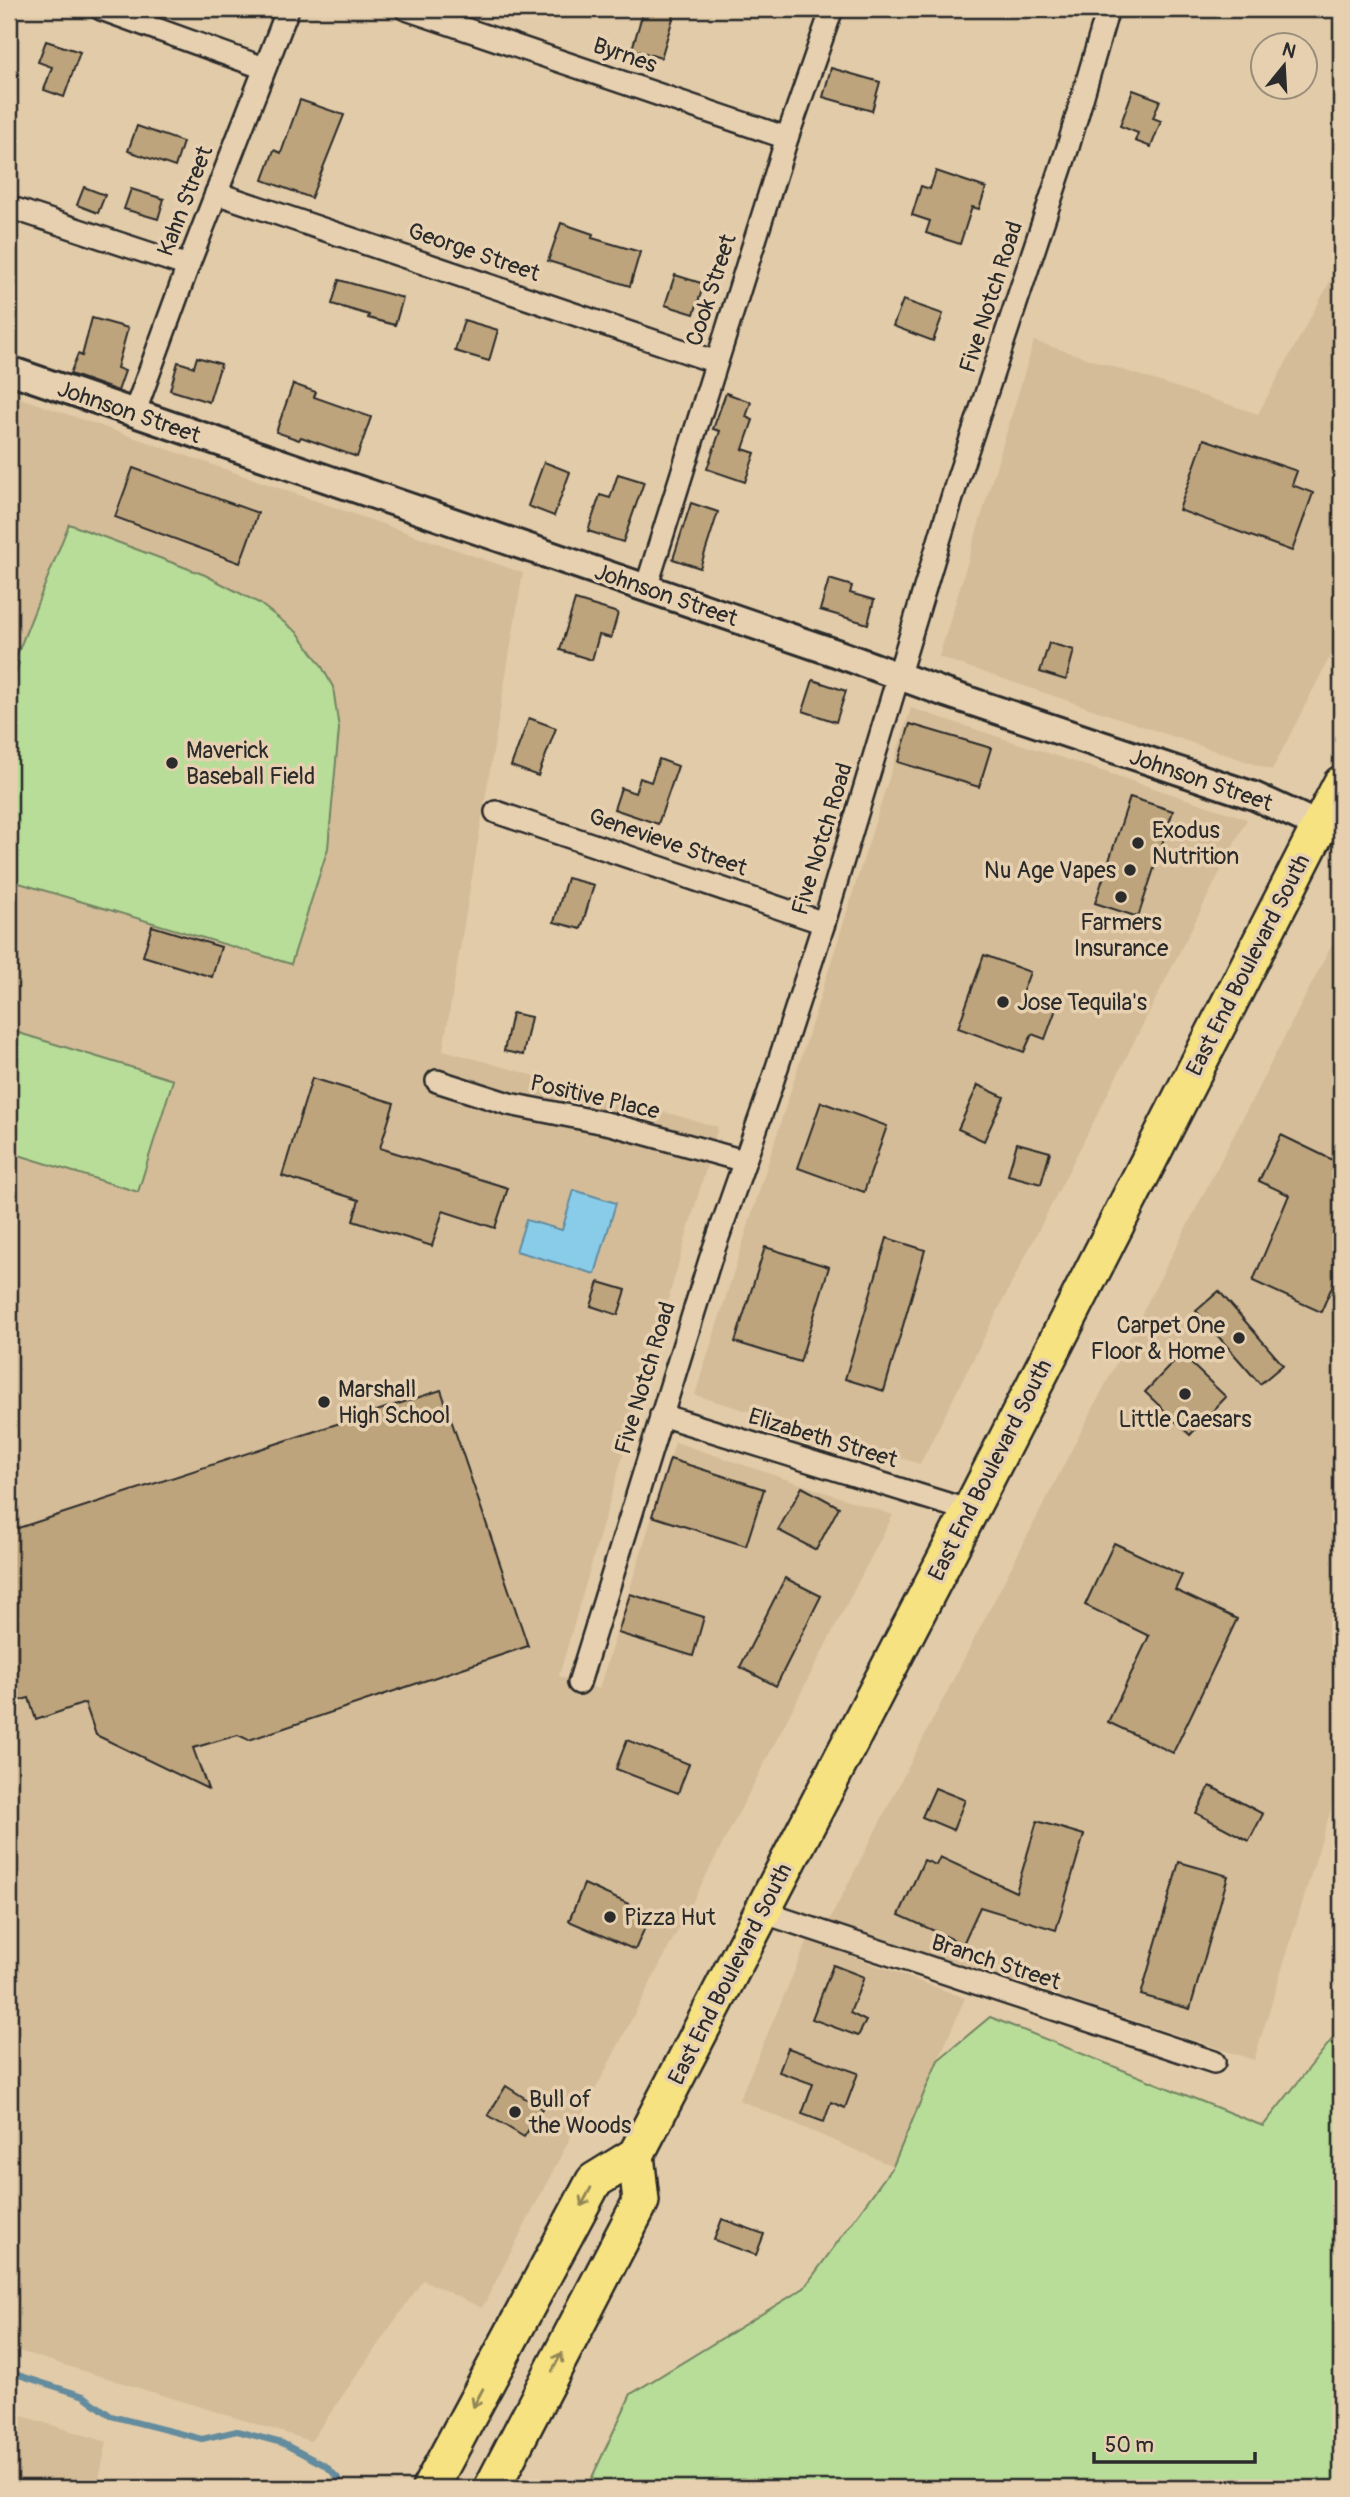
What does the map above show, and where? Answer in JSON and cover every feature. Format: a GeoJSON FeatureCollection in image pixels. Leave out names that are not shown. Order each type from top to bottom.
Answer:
{"type":"FeatureCollection","features":[{"type":"Feature","properties":{"kind":"highway","name":"East End Boulevard South"},"geometry":{"type":"LineString","coordinates":[[636,2155],[970,1511],[1341,784]]}},
{"type":"Feature","properties":{"kind":"highway"},"geometry":{"type":"LineString","coordinates":[[430,2488],[594,2181],[636,2155],[641,2201],[492,2488]]}},
{"type":"Feature","properties":{"kind":"street"},"geometry":{"type":"LineString","coordinates":[[101,9],[264,68]]}},
{"type":"Feature","properties":{"kind":"street","name":"Kahn Street"},"geometry":{"type":"LineString","coordinates":[[134,414],[216,192],[288,9]]}},
{"type":"Feature","properties":{"kind":"street","name":"Byrnes"},"geometry":{"type":"LineString","coordinates":[[405,9],[787,138]]}},
{"type":"Feature","properties":{"kind":"street","name":"Cook Street"},"geometry":{"type":"LineString","coordinates":[[646,588],[787,138],[832,9]]}},
{"type":"Feature","properties":{"kind":"street","name":"Five Notch Road"},"geometry":{"type":"LineString","coordinates":[[579,1683],[710,1260],[824,922],[958,478],[1068,147],[1108,9]]}},
{"type":"Feature","properties":{"kind":"street","name":"George Street"},"geometry":{"type":"LineString","coordinates":[[216,192],[716,362]]}},
{"type":"Feature","properties":{"kind":"street"},"geometry":{"type":"LineString","coordinates":[[9,207],[188,266]]}},
{"type":"Feature","properties":{"kind":"street","name":"Johnson Street"},"geometry":{"type":"LineString","coordinates":[[9,370],[1254,796],[1320,826]]}},
{"type":"Feature","properties":{"kind":"street","name":"Genevieve Street"},"geometry":{"type":"LineString","coordinates":[[496,812],[824,922]]}},
{"type":"Feature","properties":{"kind":"street","name":"Positive Place"},"geometry":{"type":"LineString","coordinates":[[436,1081],[509,1104],[610,1124],[744,1161]]}},
{"type":"Feature","properties":{"kind":"street","name":"Elizabeth Street"},"geometry":{"type":"LineString","coordinates":[[661,1415],[970,1511]]}},
{"type":"Feature","properties":{"kind":"street","name":"Branch Street"},"geometry":{"type":"LineString","coordinates":[[762,1912],[1214,2062]]}},
{"type":"Feature","properties":{"kind":"shaded area"},"geometry":{"type":"Polygon","coordinates":[[[1341,261],[1341,635],[1272,770],[939,657],[1034,341],[1258,414],[1341,261]]]}},
{"type":"Feature","properties":{"kind":"shaded area","name":"Marshall High School"},"geometry":{"type":"Polygon","coordinates":[[[9,394],[523,573],[443,1050],[718,1127],[559,1676],[599,1689],[675,1442],[893,1515],[482,2308],[423,2280],[311,2441],[9,2348],[9,394]]]}},
{"type":"Feature","properties":{"kind":"shaded area"},"geometry":{"type":"Polygon","coordinates":[[[911,708],[1247,819],[920,1464],[695,1395],[911,708]]]}},
{"type":"Feature","properties":{"kind":"shaded area"},"geometry":{"type":"Polygon","coordinates":[[[1341,927],[1341,1777],[1254,2060],[829,1921],[1341,927]]]}},
{"type":"Feature","properties":{"kind":"shaded area"},"geometry":{"type":"Polygon","coordinates":[[[808,1940],[965,1998],[893,2166],[739,2100],[808,1940]]]}},
{"type":"Feature","properties":{"kind":"shaded area"},"geometry":{"type":"Polygon","coordinates":[[[9,2412],[107,2442],[97,2488],[9,2488],[9,2412]]]}},
{"type":"Feature","properties":{"kind":"green space","name":"Maverick Baseball Field"},"geometry":{"type":"Polygon","coordinates":[[[69,524],[205,575],[259,603],[298,633],[333,687],[339,729],[328,848],[291,964],[9,880],[9,691],[19,663],[15,660],[69,524]]]}},
{"type":"Feature","properties":{"kind":"green space"},"geometry":{"type":"Polygon","coordinates":[[[9,1030],[173,1080],[138,1192],[9,1152],[9,1030]]]}},
{"type":"Feature","properties":{"kind":"green space"},"geometry":{"type":"Polygon","coordinates":[[[990,2017],[1263,2126],[1341,2028],[1341,2488],[587,2488],[631,2394],[804,2288],[893,2166],[938,2060],[990,2017]]]}},
{"type":"Feature","properties":{"kind":"water"},"geometry":{"type":"Polygon","coordinates":[[[574,1190],[616,1203],[595,1274],[516,1251],[526,1220],[562,1230],[574,1190]]]}},
{"type":"Feature","properties":{"kind":"building"},"geometry":{"type":"Polygon","coordinates":[[[644,9],[674,15],[661,58],[632,49],[644,9]]]}},
{"type":"Feature","properties":{"kind":"building"},"geometry":{"type":"Polygon","coordinates":[[[46,41],[80,52],[64,97],[44,90],[52,67],[38,62],[46,41]]]}},
{"type":"Feature","properties":{"kind":"building"},"geometry":{"type":"Polygon","coordinates":[[[831,68],[880,82],[872,111],[823,97],[831,68]]]}},
{"type":"Feature","properties":{"kind":"building"},"geometry":{"type":"Polygon","coordinates":[[[1133,90],[1160,100],[1153,118],[1161,121],[1151,147],[1135,141],[1138,133],[1120,126],[1133,90]]]}},
{"type":"Feature","properties":{"kind":"building"},"geometry":{"type":"Polygon","coordinates":[[[300,100],[344,115],[311,198],[263,180],[274,150],[281,153],[300,100]]]}},
{"type":"Feature","properties":{"kind":"building"},"geometry":{"type":"Polygon","coordinates":[[[137,126],[183,142],[175,167],[128,151],[137,126]]]}},
{"type":"Feature","properties":{"kind":"building"},"geometry":{"type":"Polygon","coordinates":[[[936,171],[986,188],[979,209],[972,207],[960,244],[926,233],[930,221],[912,215],[921,186],[930,189],[936,171]]]}},
{"type":"Feature","properties":{"kind":"building"},"geometry":{"type":"Polygon","coordinates":[[[84,187],[105,195],[98,213],[77,205],[84,187]]]}},
{"type":"Feature","properties":{"kind":"building"},"geometry":{"type":"Polygon","coordinates":[[[131,189],[164,199],[158,219],[124,209],[131,189]]]}},
{"type":"Feature","properties":{"kind":"building"},"geometry":{"type":"Polygon","coordinates":[[[561,223],[593,234],[592,238],[640,252],[630,286],[548,261],[561,223]]]}},
{"type":"Feature","properties":{"kind":"building"},"geometry":{"type":"Polygon","coordinates":[[[675,275],[704,284],[694,314],[665,305],[675,275]]]}},
{"type":"Feature","properties":{"kind":"building"},"geometry":{"type":"Polygon","coordinates":[[[339,280],[403,298],[395,325],[332,304],[339,280]]]}},
{"type":"Feature","properties":{"kind":"building"},"geometry":{"type":"Polygon","coordinates":[[[903,300],[943,314],[933,341],[893,326],[903,300]]]}},
{"type":"Feature","properties":{"kind":"building"},"geometry":{"type":"Polygon","coordinates":[[[92,318],[128,328],[117,368],[125,371],[118,391],[70,374],[78,354],[82,356],[92,318]]]}},
{"type":"Feature","properties":{"kind":"building"},"geometry":{"type":"Polygon","coordinates":[[[464,320],[498,330],[489,361],[455,351],[464,320]]]}},
{"type":"Feature","properties":{"kind":"building"},"geometry":{"type":"Polygon","coordinates":[[[197,357],[221,364],[209,402],[170,390],[178,362],[194,367],[197,357]]]}},
{"type":"Feature","properties":{"kind":"building"},"geometry":{"type":"Polygon","coordinates":[[[293,384],[316,392],[314,397],[371,417],[357,457],[301,437],[299,440],[276,432],[293,384]]]}},
{"type":"Feature","properties":{"kind":"building"},"geometry":{"type":"Polygon","coordinates":[[[726,393],[751,402],[746,417],[753,420],[743,449],[755,453],[745,482],[707,469],[720,431],[713,429],[726,393]]]}},
{"type":"Feature","properties":{"kind":"building"},"geometry":{"type":"Polygon","coordinates":[[[1204,439],[1297,471],[1292,485],[1313,493],[1292,551],[1179,510],[1204,439]]]}},
{"type":"Feature","properties":{"kind":"building"},"geometry":{"type":"Polygon","coordinates":[[[544,462],[570,472],[554,516],[528,506],[544,462]]]}},
{"type":"Feature","properties":{"kind":"building"},"geometry":{"type":"Polygon","coordinates":[[[133,468],[258,513],[240,563],[115,517],[133,468]]]}},
{"type":"Feature","properties":{"kind":"building"},"geometry":{"type":"Polygon","coordinates":[[[618,474],[644,482],[623,542],[588,531],[600,495],[610,498],[618,474]]]}},
{"type":"Feature","properties":{"kind":"building"},"geometry":{"type":"Polygon","coordinates":[[[691,503],[718,512],[700,568],[673,559],[691,503]]]}},
{"type":"Feature","properties":{"kind":"building"},"geometry":{"type":"Polygon","coordinates":[[[829,579],[852,586],[850,593],[874,600],[868,624],[820,610],[829,579]]]}},
{"type":"Feature","properties":{"kind":"building"},"geometry":{"type":"Polygon","coordinates":[[[575,600],[618,613],[611,638],[599,635],[592,660],[560,650],[575,600]]]}},
{"type":"Feature","properties":{"kind":"building"},"geometry":{"type":"Polygon","coordinates":[[[1049,643],[1074,650],[1066,680],[1040,672],[1049,643]]]}},
{"type":"Feature","properties":{"kind":"building"},"geometry":{"type":"Polygon","coordinates":[[[813,680],[846,691],[836,722],[803,711],[813,680]]]}},
{"type":"Feature","properties":{"kind":"building"},"geometry":{"type":"Polygon","coordinates":[[[529,718],[556,728],[538,776],[511,766],[529,718]]]}},
{"type":"Feature","properties":{"kind":"building"},"geometry":{"type":"Polygon","coordinates":[[[910,724],[991,748],[979,787],[898,762],[910,724]]]}},
{"type":"Feature","properties":{"kind":"building"},"geometry":{"type":"Polygon","coordinates":[[[659,759],[678,766],[658,824],[614,809],[621,788],[635,793],[640,778],[651,782],[659,759]]]}},
{"type":"Feature","properties":{"kind":"building"},"geometry":{"type":"Polygon","coordinates":[[[1130,797],[1173,811],[1138,917],[1095,903],[1130,797]]]}},
{"type":"Feature","properties":{"kind":"building"},"geometry":{"type":"Polygon","coordinates":[[[567,878],[594,885],[581,929],[554,922],[567,878]]]}},
{"type":"Feature","properties":{"kind":"building"},"geometry":{"type":"Polygon","coordinates":[[[152,926],[221,947],[212,977],[143,956],[152,926]]]}},
{"type":"Feature","properties":{"kind":"building","name":"Jose Tequila's"},"geometry":{"type":"Polygon","coordinates":[[[984,955],[1030,972],[1021,996],[1056,1009],[1045,1039],[1032,1034],[1024,1052],[958,1028],[984,955]]]}},
{"type":"Feature","properties":{"kind":"building"},"geometry":{"type":"Polygon","coordinates":[[[512,1013],[531,1017],[523,1055],[504,1051],[512,1013]]]}},
{"type":"Feature","properties":{"kind":"building"},"geometry":{"type":"Polygon","coordinates":[[[312,1078],[394,1103],[380,1148],[508,1188],[495,1228],[443,1211],[432,1246],[353,1221],[359,1200],[282,1176],[312,1078]]]}},
{"type":"Feature","properties":{"kind":"building"},"geometry":{"type":"Polygon","coordinates":[[[978,1085],[1004,1097],[984,1141],[958,1129],[978,1085]]]}},
{"type":"Feature","properties":{"kind":"building"},"geometry":{"type":"Polygon","coordinates":[[[821,1102],[887,1126],[864,1192],[798,1168],[821,1102]]]}},
{"type":"Feature","properties":{"kind":"building"},"geometry":{"type":"Polygon","coordinates":[[[1281,1135],[1341,1164],[1341,1266],[1321,1312],[1253,1281],[1289,1195],[1259,1181],[1281,1135]]]}},
{"type":"Feature","properties":{"kind":"building"},"geometry":{"type":"Polygon","coordinates":[[[1017,1143],[1050,1152],[1041,1184],[1008,1175],[1017,1143]]]}},
{"type":"Feature","properties":{"kind":"building"},"geometry":{"type":"Polygon","coordinates":[[[887,1238],[925,1250],[884,1391],[845,1379],[887,1238]]]}},
{"type":"Feature","properties":{"kind":"building"},"geometry":{"type":"Polygon","coordinates":[[[765,1247],[829,1267],[800,1362],[735,1342],[765,1247]]]}},
{"type":"Feature","properties":{"kind":"building"},"geometry":{"type":"Polygon","coordinates":[[[599,1282],[626,1290],[618,1315],[591,1306],[599,1282]]]}},
{"type":"Feature","properties":{"kind":"building","name":"Carpet One Floor & Home"},"geometry":{"type":"Polygon","coordinates":[[[1219,1291],[1283,1365],[1260,1384],[1196,1311],[1219,1291]]]}},
{"type":"Feature","properties":{"kind":"building","name":"Little Caesars"},"geometry":{"type":"Polygon","coordinates":[[[1181,1354],[1226,1397],[1190,1435],[1145,1392],[1181,1354]]]}},
{"type":"Feature","properties":{"kind":"building"},"geometry":{"type":"Polygon","coordinates":[[[441,1390],[528,1646],[249,1740],[238,1735],[193,1748],[208,1789],[96,1735],[85,1703],[36,1720],[29,1698],[9,1703],[9,1531],[441,1390]]]}},
{"type":"Feature","properties":{"kind":"building"},"geometry":{"type":"Polygon","coordinates":[[[670,1459],[764,1489],[746,1546],[652,1516],[670,1459]]]}},
{"type":"Feature","properties":{"kind":"building"},"geometry":{"type":"Polygon","coordinates":[[[802,1487],[839,1507],[816,1550],[778,1530],[802,1487]]]}},
{"type":"Feature","properties":{"kind":"building"},"geometry":{"type":"Polygon","coordinates":[[[1114,1543],[1182,1575],[1175,1590],[1237,1619],[1173,1753],[1108,1722],[1149,1636],[1085,1605],[1114,1543]]]}},
{"type":"Feature","properties":{"kind":"building"},"geometry":{"type":"Polygon","coordinates":[[[785,1578],[821,1596],[776,1686],[740,1667],[785,1578]]]}},
{"type":"Feature","properties":{"kind":"building"},"geometry":{"type":"Polygon","coordinates":[[[630,1594],[704,1617],[693,1656],[618,1633],[630,1594]]]}},
{"type":"Feature","properties":{"kind":"building"},"geometry":{"type":"Polygon","coordinates":[[[627,1740],[689,1764],[678,1793],[616,1769],[627,1740]]]}},
{"type":"Feature","properties":{"kind":"building"},"geometry":{"type":"Polygon","coordinates":[[[1210,1786],[1263,1814],[1249,1841],[1196,1813],[1210,1786]]]}},
{"type":"Feature","properties":{"kind":"building"},"geometry":{"type":"Polygon","coordinates":[[[935,1788],[965,1800],[953,1830],[922,1817],[935,1788]]]}},
{"type":"Feature","properties":{"kind":"building"},"geometry":{"type":"Polygon","coordinates":[[[1037,1821],[1084,1835],[1056,1930],[980,1907],[963,1944],[899,1915],[924,1860],[936,1865],[940,1857],[1016,1892],[1037,1821]]]}},
{"type":"Feature","properties":{"kind":"building"},"geometry":{"type":"Polygon","coordinates":[[[1179,1862],[1228,1876],[1190,2009],[1141,1995],[1179,1862]]]}},
{"type":"Feature","properties":{"kind":"building","name":"Pizza Hut"},"geometry":{"type":"Polygon","coordinates":[[[584,1884],[651,1914],[635,1950],[569,1921],[584,1884]]]}},
{"type":"Feature","properties":{"kind":"building"},"geometry":{"type":"Polygon","coordinates":[[[833,1965],[864,1977],[850,2013],[866,2021],[858,2036],[812,2019],[833,1965]]]}},
{"type":"Feature","properties":{"kind":"building"},"geometry":{"type":"Polygon","coordinates":[[[788,2048],[858,2073],[845,2108],[831,2102],[824,2122],[802,2114],[813,2084],[779,2072],[788,2048]]]}},
{"type":"Feature","properties":{"kind":"building","name":"Bull of the Woods"},"geometry":{"type":"Polygon","coordinates":[[[506,2086],[542,2109],[524,2137],[488,2115],[506,2086]]]}},
{"type":"Feature","properties":{"kind":"building"},"geometry":{"type":"Polygon","coordinates":[[[722,2219],[764,2234],[756,2255],[714,2240],[722,2219]]]}},
{"type":"Feature","properties":{"kind":"waterway"},"geometry":{"type":"LineString","coordinates":[[9,2372],[84,2396],[111,2416],[202,2439],[237,2431],[282,2443],[326,2466],[339,2479]]}},
{"type":"Feature","properties":{"kind":"place","name":"Maverick Baseball Field"},"geometry":{"type":"Point","coordinates":[172,763]}},
{"type":"Feature","properties":{"kind":"place","name":"Exodus Nutrition"},"geometry":{"type":"Point","coordinates":[1138,843]}},
{"type":"Feature","properties":{"kind":"place","name":"Nu Age Vapes"},"geometry":{"type":"Point","coordinates":[1130,870]}},
{"type":"Feature","properties":{"kind":"place","name":"Farmers Insurance"},"geometry":{"type":"Point","coordinates":[1121,897]}},
{"type":"Feature","properties":{"kind":"place","name":"Jose Tequila's"},"geometry":{"type":"Point","coordinates":[1003,1002]}},
{"type":"Feature","properties":{"kind":"place","name":"Carpet One Floor & Home"},"geometry":{"type":"Point","coordinates":[1239,1338]}},
{"type":"Feature","properties":{"kind":"place","name":"Little Caesars"},"geometry":{"type":"Point","coordinates":[1185,1394]}},
{"type":"Feature","properties":{"kind":"place","name":"Marshall High School"},"geometry":{"type":"Point","coordinates":[324,1402]}},
{"type":"Feature","properties":{"kind":"place","name":"Pizza Hut"},"geometry":{"type":"Point","coordinates":[610,1917]}},
{"type":"Feature","properties":{"kind":"place","name":"Bull of the Woods"},"geometry":{"type":"Point","coordinates":[515,2112]}}]}
